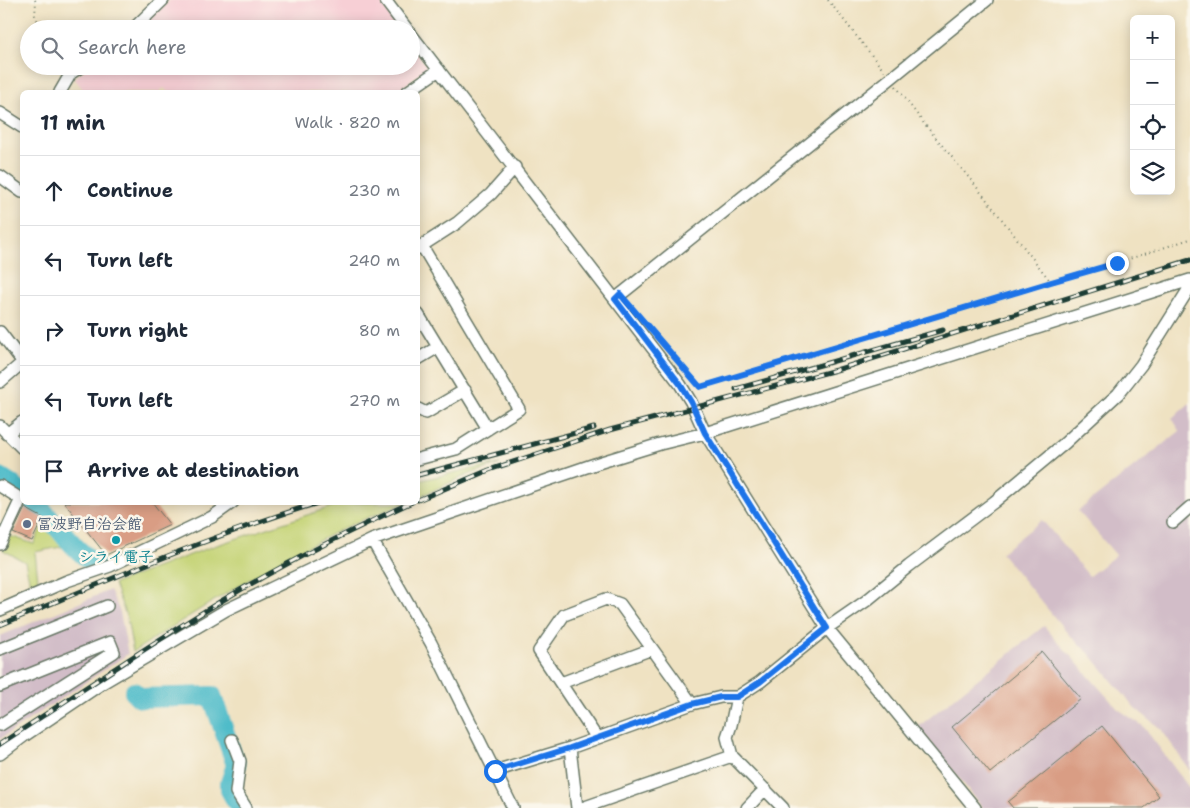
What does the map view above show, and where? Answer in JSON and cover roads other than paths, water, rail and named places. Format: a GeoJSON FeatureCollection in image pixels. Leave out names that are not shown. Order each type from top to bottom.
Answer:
{"type":"FeatureCollection","features":[{"type":"Feature","properties":{"kind":"street"},"geometry":{"type":"LineString","coordinates":[[142,20],[163,0]]}},
{"type":"Feature","properties":{"kind":"street"},"geometry":{"type":"LineString","coordinates":[[385,0],[401,20]]}},
{"type":"Feature","properties":{"kind":"street"},"geometry":{"type":"LineString","coordinates":[[615,299],[890,79],[982,1]]}},
{"type":"Feature","properties":{"kind":"street"},"geometry":{"type":"LineString","coordinates":[[420,46],[680,384],[691,402],[705,433],[827,628],[975,808]]}},
{"type":"Feature","properties":{"kind":"street"},"geometry":{"type":"LineString","coordinates":[[410,90],[439,70]]}},
{"type":"Feature","properties":{"kind":"street"},"geometry":{"type":"LineString","coordinates":[[61,90],[70,75]]}},
{"type":"Feature","properties":{"kind":"street"},"geometry":{"type":"LineString","coordinates":[[0,113],[20,126]]}},
{"type":"Feature","properties":{"kind":"street"},"geometry":{"type":"LineString","coordinates":[[420,458],[456,449],[519,410],[420,247],[457,223],[491,194],[515,167]]}},
{"type":"Feature","properties":{"kind":"street"},"geometry":{"type":"LineString","coordinates":[[0,176],[20,191]]}},
{"type":"Feature","properties":{"kind":"street"},"geometry":{"type":"LineString","coordinates":[[0,754],[104,682],[226,610],[372,540],[595,464],[660,444],[705,433],[1190,280]]}},
{"type":"Feature","properties":{"kind":"street"},"geometry":{"type":"LineString","coordinates":[[495,771],[570,748],[692,704],[721,697],[737,697],[760,682],[827,628],[866,601],[994,502],[1065,443],[1118,394],[1141,365],[1190,287]]}},
{"type":"Feature","properties":{"kind":"street"},"geometry":{"type":"LineString","coordinates":[[420,317],[488,429]]}},
{"type":"Feature","properties":{"kind":"street"},"geometry":{"type":"LineString","coordinates":[[0,332],[20,359]]}},
{"type":"Feature","properties":{"kind":"street"},"geometry":{"type":"LineString","coordinates":[[420,358],[438,348]]}},
{"type":"Feature","properties":{"kind":"street"},"geometry":{"type":"LineString","coordinates":[[0,382],[20,364]]}},
{"type":"Feature","properties":{"kind":"street"},"geometry":{"type":"LineString","coordinates":[[420,410],[426,414],[465,390]]}},
{"type":"Feature","properties":{"kind":"street"},"geometry":{"type":"LineString","coordinates":[[20,423],[4,430],[20,446]]}},
{"type":"Feature","properties":{"kind":"street"},"geometry":{"type":"LineString","coordinates":[[0,486],[20,498]]}},
{"type":"Feature","properties":{"kind":"street"},"geometry":{"type":"LineString","coordinates":[[0,544],[20,501]]}},
{"type":"Feature","properties":{"kind":"street"},"geometry":{"type":"LineString","coordinates":[[0,610],[67,581],[110,566],[212,517],[229,505]]}},
{"type":"Feature","properties":{"kind":"street"},"geometry":{"type":"LineString","coordinates":[[1173,522],[1190,507]]}},
{"type":"Feature","properties":{"kind":"street"},"geometry":{"type":"LineString","coordinates":[[372,540],[431,643],[514,808]]}},
{"type":"Feature","properties":{"kind":"street"},"geometry":{"type":"LineString","coordinates":[[597,738],[539,651],[564,615],[589,606],[606,600],[620,604],[692,704]]}},
{"type":"Feature","properties":{"kind":"street"},"geometry":{"type":"LineString","coordinates":[[0,649],[107,606]]}},
{"type":"Feature","properties":{"kind":"street"},"geometry":{"type":"LineString","coordinates":[[0,686],[110,642],[114,652],[0,725]]}},
{"type":"Feature","properties":{"kind":"street"},"geometry":{"type":"LineString","coordinates":[[561,683],[652,650]]}},
{"type":"Feature","properties":{"kind":"street"},"geometry":{"type":"LineString","coordinates":[[737,697],[727,737],[732,756],[783,808]]}},
{"type":"Feature","properties":{"kind":"street"},"geometry":{"type":"LineString","coordinates":[[232,740],[240,761],[236,792],[246,808]]}},
{"type":"Feature","properties":{"kind":"street"},"geometry":{"type":"LineString","coordinates":[[570,748],[577,808]]}},
{"type":"Feature","properties":{"kind":"street"},"geometry":{"type":"LineString","coordinates":[[582,808],[732,756]]}},
{"type":"Feature","properties":{"kind":"street"},"geometry":{"type":"LineString","coordinates":[[747,808],[765,789]]}},
{"type":"Feature","properties":{"kind":"waterway"},"geometry":{"type":"LineString","coordinates":[[0,477],[20,492]]}},
{"type":"Feature","properties":{"kind":"waterway"},"geometry":{"type":"LineString","coordinates":[[36,505],[76,548],[95,565]]}},
{"type":"Feature","properties":{"kind":"waterway"},"geometry":{"type":"LineString","coordinates":[[134,692],[140,698],[212,696],[236,765],[230,783],[230,790],[240,808]]}},
{"type":"Feature","properties":{"kind":"railway"},"geometry":{"type":"LineString","coordinates":[[420,499],[489,470],[610,430],[836,370],[1190,260]]}},
{"type":"Feature","properties":{"kind":"railway"},"geometry":{"type":"LineString","coordinates":[[736,389],[943,330]]}},
{"type":"Feature","properties":{"kind":"railway"},"geometry":{"type":"LineString","coordinates":[[420,474],[594,428]]}},
{"type":"Feature","properties":{"kind":"railway"},"geometry":{"type":"LineString","coordinates":[[0,625],[199,544],[312,505]]}},
{"type":"Feature","properties":{"kind":"railway"},"geometry":{"type":"LineString","coordinates":[[0,744],[223,600],[316,549],[406,505]]}},
{"type":"Feature","properties":{"kind":"place","name":"冨波野自治会館"},"geometry":{"type":"Point","coordinates":[27,524]}},
{"type":"Feature","properties":{"kind":"place","name":"シライ電子"},"geometry":{"type":"Point","coordinates":[116,540]}}]}
